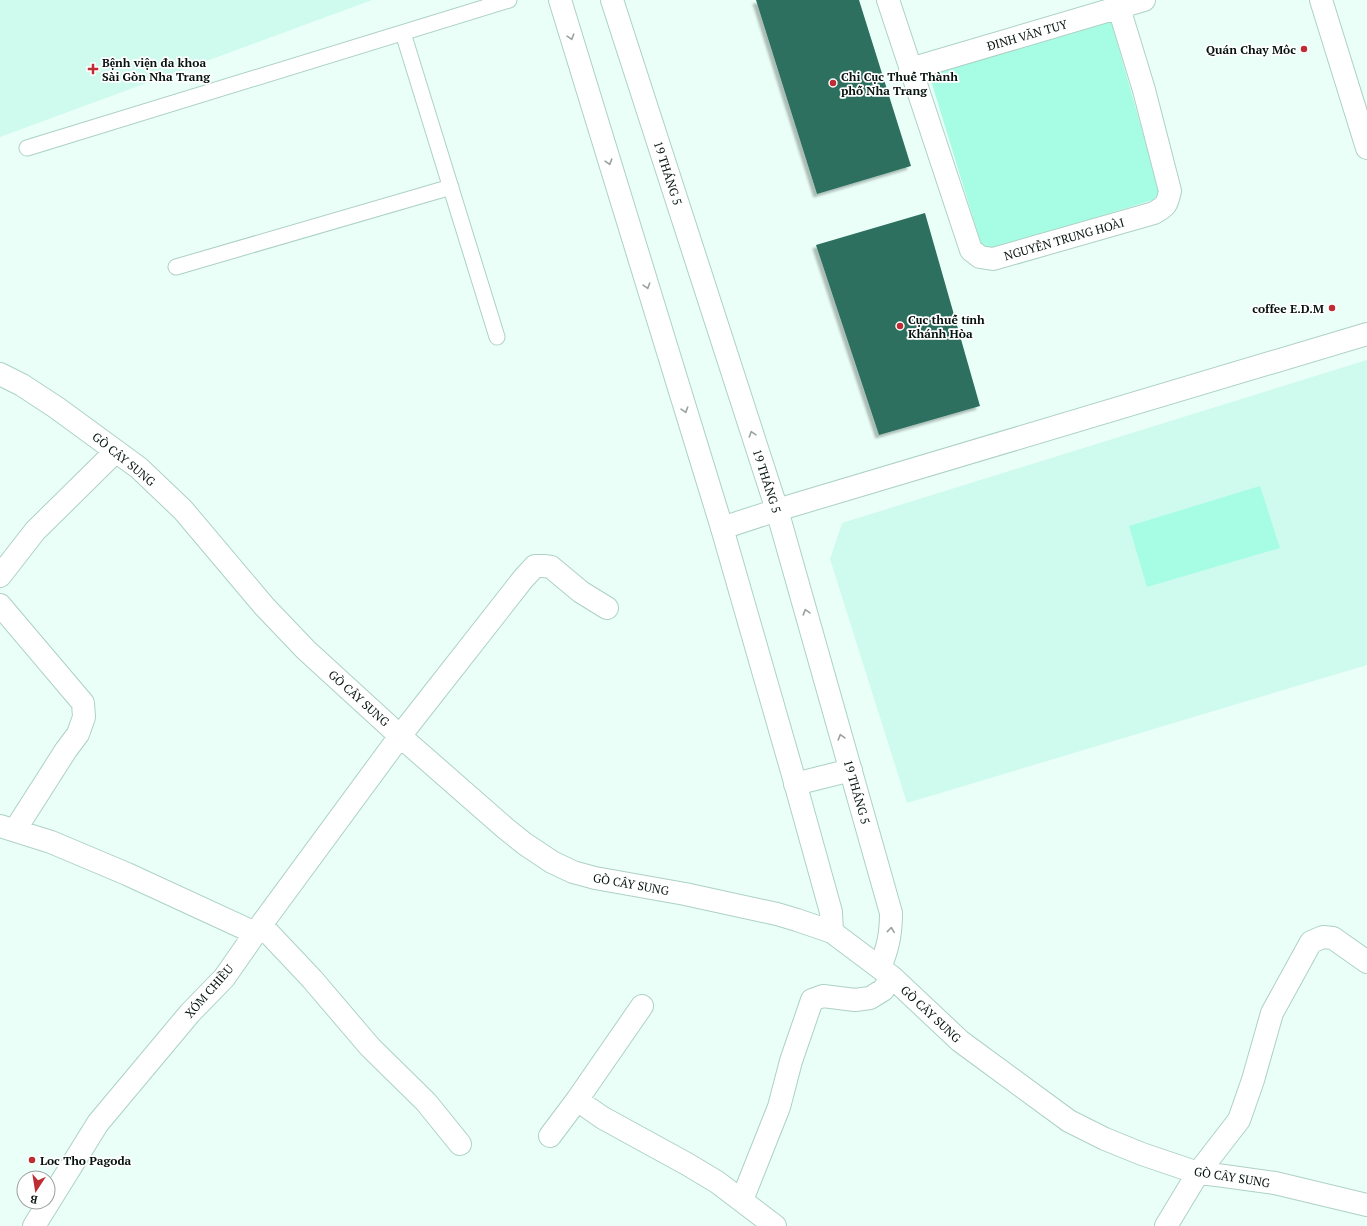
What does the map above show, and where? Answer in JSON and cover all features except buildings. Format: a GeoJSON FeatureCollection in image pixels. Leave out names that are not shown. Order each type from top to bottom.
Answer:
{"type":"FeatureCollection","features":[{"type":"Feature","properties":{"kind":"street"},"geometry":{"type":"LineString","coordinates":[[560,0],[722,528],[796,784],[831,912],[832,932]]}},
{"type":"Feature","properties":{"kind":"street","name":"19 THÁNG 5"},"geometry":{"type":"LineString","coordinates":[[612,0],[777,510],[892,913],[891,932],[885,954],[886,972]]}},
{"type":"Feature","properties":{"kind":"street","name":"NGUYỄN TRUNG HOÀI"},"geometry":{"type":"LineString","coordinates":[[888,0],[971,250],[980,257],[992,259],[1154,213],[1166,206],[1170,192],[1144,90],[1119,8]]}},
{"type":"Feature","properties":{"kind":"street","name":"ĐINH VĂN TUY"},"geometry":{"type":"LineString","coordinates":[[910,69],[1144,0]]}},
{"type":"Feature","properties":{"kind":"street"},"geometry":{"type":"LineString","coordinates":[[1320,0],[1367,148]]}},
{"type":"Feature","properties":{"kind":"street"},"geometry":{"type":"LineString","coordinates":[[722,528],[777,510],[1367,334]]}},
{"type":"Feature","properties":{"kind":"street","name":"GÒ CÂY SUNG"},"geometry":{"type":"LineString","coordinates":[[0,374],[22,385],[57,408],[139,468],[183,510],[264,606],[306,650],[400,736],[525,844],[552,862],[573,872],[595,878],[685,894],[770,913],[797,920],[832,932],[886,972],[960,1041],[1069,1121],[1105,1139],[1198,1173],[1217,1174],[1275,1183],[1367,1205]]}},
{"type":"Feature","properties":{"kind":"street"},"geometry":{"type":"LineString","coordinates":[[0,576],[35,531],[116,451]]}},
{"type":"Feature","properties":{"kind":"street","name":"XÓM CHIỀU"},"geometry":{"type":"LineString","coordinates":[[34,1226],[98,1124],[190,1013],[224,978],[258,929],[400,736],[523,579],[535,566],[551,567],[581,592],[607,608]]}},
{"type":"Feature","properties":{"kind":"street"},"geometry":{"type":"LineString","coordinates":[[0,605],[83,703],[84,717],[78,734],[7,828],[51,842],[258,929],[312,979],[370,1047],[426,1102],[460,1144]]}},
{"type":"Feature","properties":{"kind":"street"},"geometry":{"type":"LineString","coordinates":[[796,784],[851,770]]}},
{"type":"Feature","properties":{"kind":"street"},"geometry":{"type":"LineString","coordinates":[[1166,1226],[1198,1173],[1238,1120],[1253,1080],[1272,1013],[1311,942],[1323,937],[1333,938],[1367,962]]}},
{"type":"Feature","properties":{"kind":"street"},"geometry":{"type":"LineString","coordinates":[[742,1200],[779,1107],[791,1061],[812,1000],[823,996],[855,1000],[870,998],[883,990],[886,972]]}},
{"type":"Feature","properties":{"kind":"street"},"geometry":{"type":"LineString","coordinates":[[550,1136],[577,1100],[642,1006]]}},
{"type":"Feature","properties":{"kind":"street"},"geometry":{"type":"LineString","coordinates":[[577,1100],[602,1118],[711,1178],[775,1226]]}},
{"type":"Feature","properties":{"kind":"lane"},"geometry":{"type":"LineString","coordinates":[[28,148],[509,0]]}},
{"type":"Feature","properties":{"kind":"lane"},"geometry":{"type":"LineString","coordinates":[[403,33],[497,337]]}},
{"type":"Feature","properties":{"kind":"lane"},"geometry":{"type":"LineString","coordinates":[[176,267],[451,187]]}},
{"type":"Feature","properties":{"kind":"shaded area","name":"Bệnh viện đa khoa Sài Gòn Nha Trang"},"geometry":{"type":"Polygon","coordinates":[[[0,0],[372,0],[0,137],[0,0]]]}},
{"type":"Feature","properties":{"kind":"shaded area"},"geometry":{"type":"Polygon","coordinates":[[[1367,360],[1367,665],[907,803],[830,559],[842,523],[1367,360]]]}},
{"type":"Feature","properties":{"kind":"green space"},"geometry":{"type":"Polygon","coordinates":[[[1111,21],[1160,193],[1153,200],[990,250],[981,244],[929,74],[1111,21]]]}},
{"type":"Feature","properties":{"kind":"green space"},"geometry":{"type":"Polygon","coordinates":[[[1260,486],[1280,548],[1147,587],[1129,526],[1260,486]]]}},
{"type":"Feature","properties":{"kind":"place","name":"Quán Chay Môc"},"geometry":{"type":"Point","coordinates":[1304,49]}},
{"type":"Feature","properties":{"kind":"place","name":"Bệnh viện đa khoa Sài Gòn Nha Trang"},"geometry":{"type":"Point","coordinates":[93,69]}},
{"type":"Feature","properties":{"kind":"place","name":"Chi Cục Thuế Thành phố Nha Trang"},"geometry":{"type":"Point","coordinates":[833,83]}},
{"type":"Feature","properties":{"kind":"place","name":"coffee E.D.M"},"geometry":{"type":"Point","coordinates":[1332,308]}},
{"type":"Feature","properties":{"kind":"place","name":"Cục thuế tỉnh Khánh Hòa"},"geometry":{"type":"Point","coordinates":[900,326]}},
{"type":"Feature","properties":{"kind":"place","name":"Loc Tho Pagoda"},"geometry":{"type":"Point","coordinates":[32,1160]}}]}
